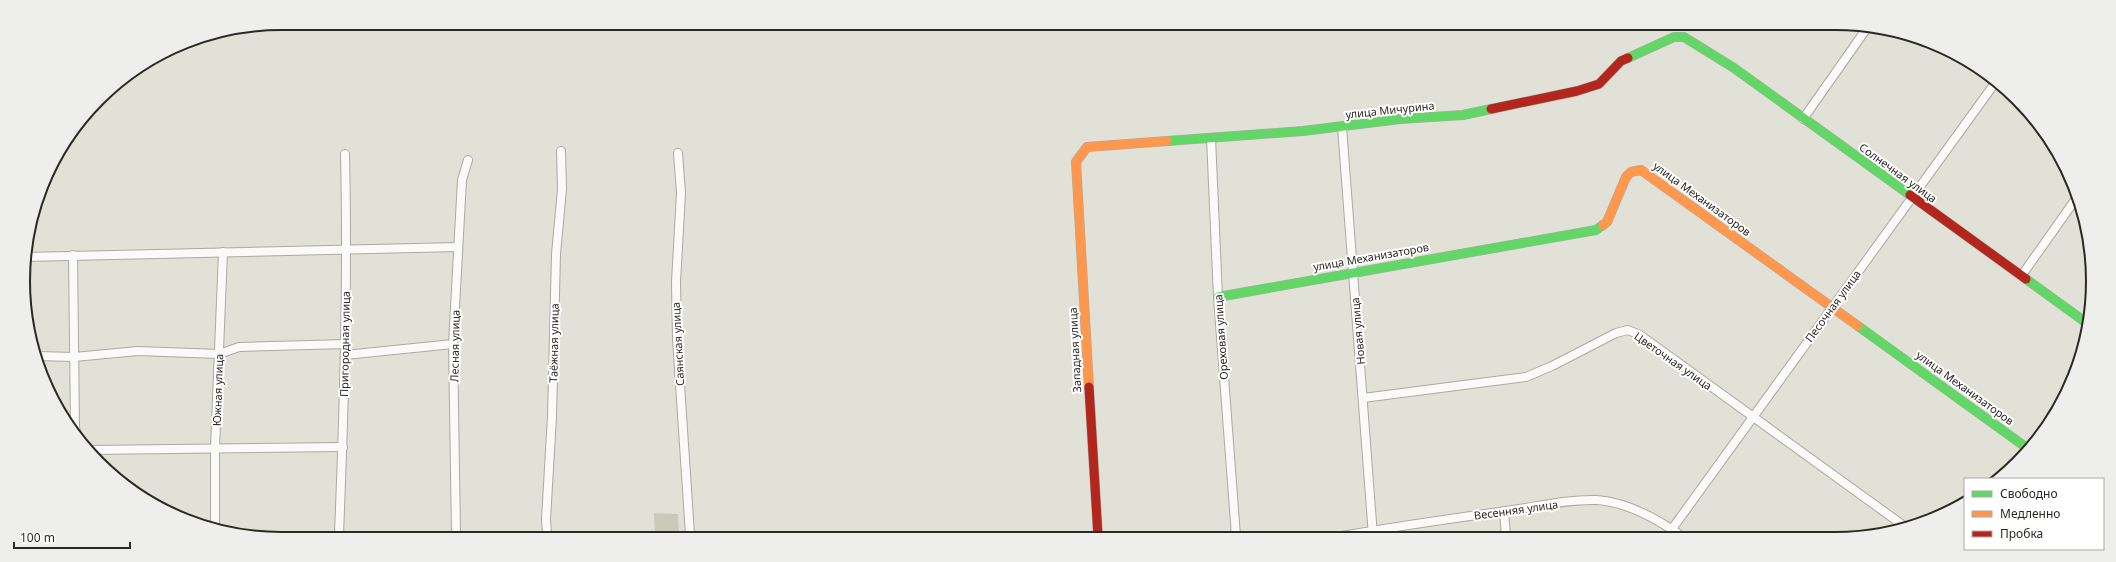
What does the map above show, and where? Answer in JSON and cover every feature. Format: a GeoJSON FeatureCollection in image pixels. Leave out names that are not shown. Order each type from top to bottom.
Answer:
{"type":"FeatureCollection","features":[{"type":"Feature","properties":{"kind":"street"},"geometry":{"type":"LineString","coordinates":[[1803,119],[1864,32]]}},
{"type":"Feature","properties":{"kind":"street","name":"улица Мичурина"},"geometry":{"type":"LineString","coordinates":[[1076,162],[1087,147],[1342,127],[1400,119],[1463,115],[1577,91],[1599,84],[1621,61],[1674,36],[1684,37],[1694,42]]}},
{"type":"Feature","properties":{"kind":"street","name":"Солнечная улица"},"geometry":{"type":"LineString","coordinates":[[1694,42],[1734,68],[2083,320]]}},
{"type":"Feature","properties":{"kind":"street","name":"Песочная улица"},"geometry":{"type":"LineString","coordinates":[[1672,529],[1993,86]]}},
{"type":"Feature","properties":{"kind":"street","name":"Новая улица"},"geometry":{"type":"LineString","coordinates":[[1342,127],[1364,398],[1373,532]]}},
{"type":"Feature","properties":{"kind":"street","name":"Ореховая улица"},"geometry":{"type":"LineString","coordinates":[[1210,138],[1218,297],[1236,532]]}},
{"type":"Feature","properties":{"kind":"street","name":"Таёжная улица"},"geometry":{"type":"LineString","coordinates":[[547,532],[546,519],[552,418],[556,254],[562,189],[561,152]]}},
{"type":"Feature","properties":{"kind":"street","name":"Саянская улица"},"geometry":{"type":"LineString","coordinates":[[678,153],[681,193],[676,282],[677,339],[690,532]]}},
{"type":"Feature","properties":{"kind":"street","name":"Пригородная улица"},"geometry":{"type":"LineString","coordinates":[[339,532],[346,344],[347,248],[345,154]]}},
{"type":"Feature","properties":{"kind":"street","name":"Лесная улица"},"geometry":{"type":"LineString","coordinates":[[456,532],[453,344],[462,180],[468,160]]}},
{"type":"Feature","properties":{"kind":"street","name":"Западная улица"},"geometry":{"type":"LineString","coordinates":[[1076,162],[1098,532]]}},
{"type":"Feature","properties":{"kind":"street","name":"улица Механизаторов"},"geometry":{"type":"LineString","coordinates":[[1218,297],[1596,230],[1607,222],[1626,177],[1631,172],[1641,170],[2024,446]]}},
{"type":"Feature","properties":{"kind":"street"},"geometry":{"type":"LineString","coordinates":[[2022,275],[2074,202]]}},
{"type":"Feature","properties":{"kind":"street"},"geometry":{"type":"LineString","coordinates":[[31,257],[347,248],[458,247]]}},
{"type":"Feature","properties":{"kind":"street","name":"Южная улица"},"geometry":{"type":"LineString","coordinates":[[215,523],[215,448],[223,252]]}},
{"type":"Feature","properties":{"kind":"street"},"geometry":{"type":"LineString","coordinates":[[73,255],[75,424]]}},
{"type":"Feature","properties":{"kind":"street","name":"Цветочная улица"},"geometry":{"type":"LineString","coordinates":[[1364,398],[1526,377],[1552,366],[1616,333],[1628,330],[1640,335],[1752,418],[1900,523]]}},
{"type":"Feature","properties":{"kind":"street"},"geometry":{"type":"LineString","coordinates":[[42,356],[74,357],[138,351],[219,354],[239,347],[346,344]]}},
{"type":"Feature","properties":{"kind":"street"},"geometry":{"type":"LineString","coordinates":[[345,355],[453,344]]}},
{"type":"Feature","properties":{"kind":"street"},"geometry":{"type":"LineString","coordinates":[[96,450],[343,447]]}},
{"type":"Feature","properties":{"kind":"street","name":"Весенняя улица"},"geometry":{"type":"LineString","coordinates":[[1379,532],[1504,511],[1598,500],[1634,510],[1677,532]]}},
{"type":"Feature","properties":{"kind":"street"},"geometry":{"type":"LineString","coordinates":[[1504,511],[1506,532]]}},
{"type":"Feature","properties":{"kind":"shaded area"},"geometry":{"type":"Polygon","coordinates":[[[654,513],[678,514],[679,532],[655,532],[654,513]]]}},
{"type":"Feature","properties":{"kind":"traffic: fast"},"geometry":{"type":"LineString","coordinates":[[1628,58],[1674,37],[1684,37],[1734,68],[1910,195]]}},
{"type":"Feature","properties":{"kind":"traffic: fast"},"geometry":{"type":"LineString","coordinates":[[1167,141],[1303,131],[1400,119],[1463,115],[1491,109]]}},
{"type":"Feature","properties":{"kind":"traffic: fast"},"geometry":{"type":"LineString","coordinates":[[1218,297],[1596,230],[1603,225]]}},
{"type":"Feature","properties":{"kind":"traffic: fast"},"geometry":{"type":"LineString","coordinates":[[2026,279],[2083,320]]}},
{"type":"Feature","properties":{"kind":"traffic: fast"},"geometry":{"type":"LineString","coordinates":[[1858,326],[2024,446]]}},
{"type":"Feature","properties":{"kind":"traffic: slow"},"geometry":{"type":"LineString","coordinates":[[1089,387],[1076,162],[1087,147],[1167,141]]}},
{"type":"Feature","properties":{"kind":"traffic: slow"},"geometry":{"type":"LineString","coordinates":[[1603,225],[1607,222],[1626,177],[1631,172],[1641,170],[1858,326]]}},
{"type":"Feature","properties":{"kind":"traffic: jam"},"geometry":{"type":"LineString","coordinates":[[1491,109],[1577,91],[1599,84],[1621,61],[1628,58]]}},
{"type":"Feature","properties":{"kind":"traffic: jam"},"geometry":{"type":"LineString","coordinates":[[1910,195],[2026,279]]}},
{"type":"Feature","properties":{"kind":"traffic: jam"},"geometry":{"type":"LineString","coordinates":[[1089,387],[1098,532]]}}]}
